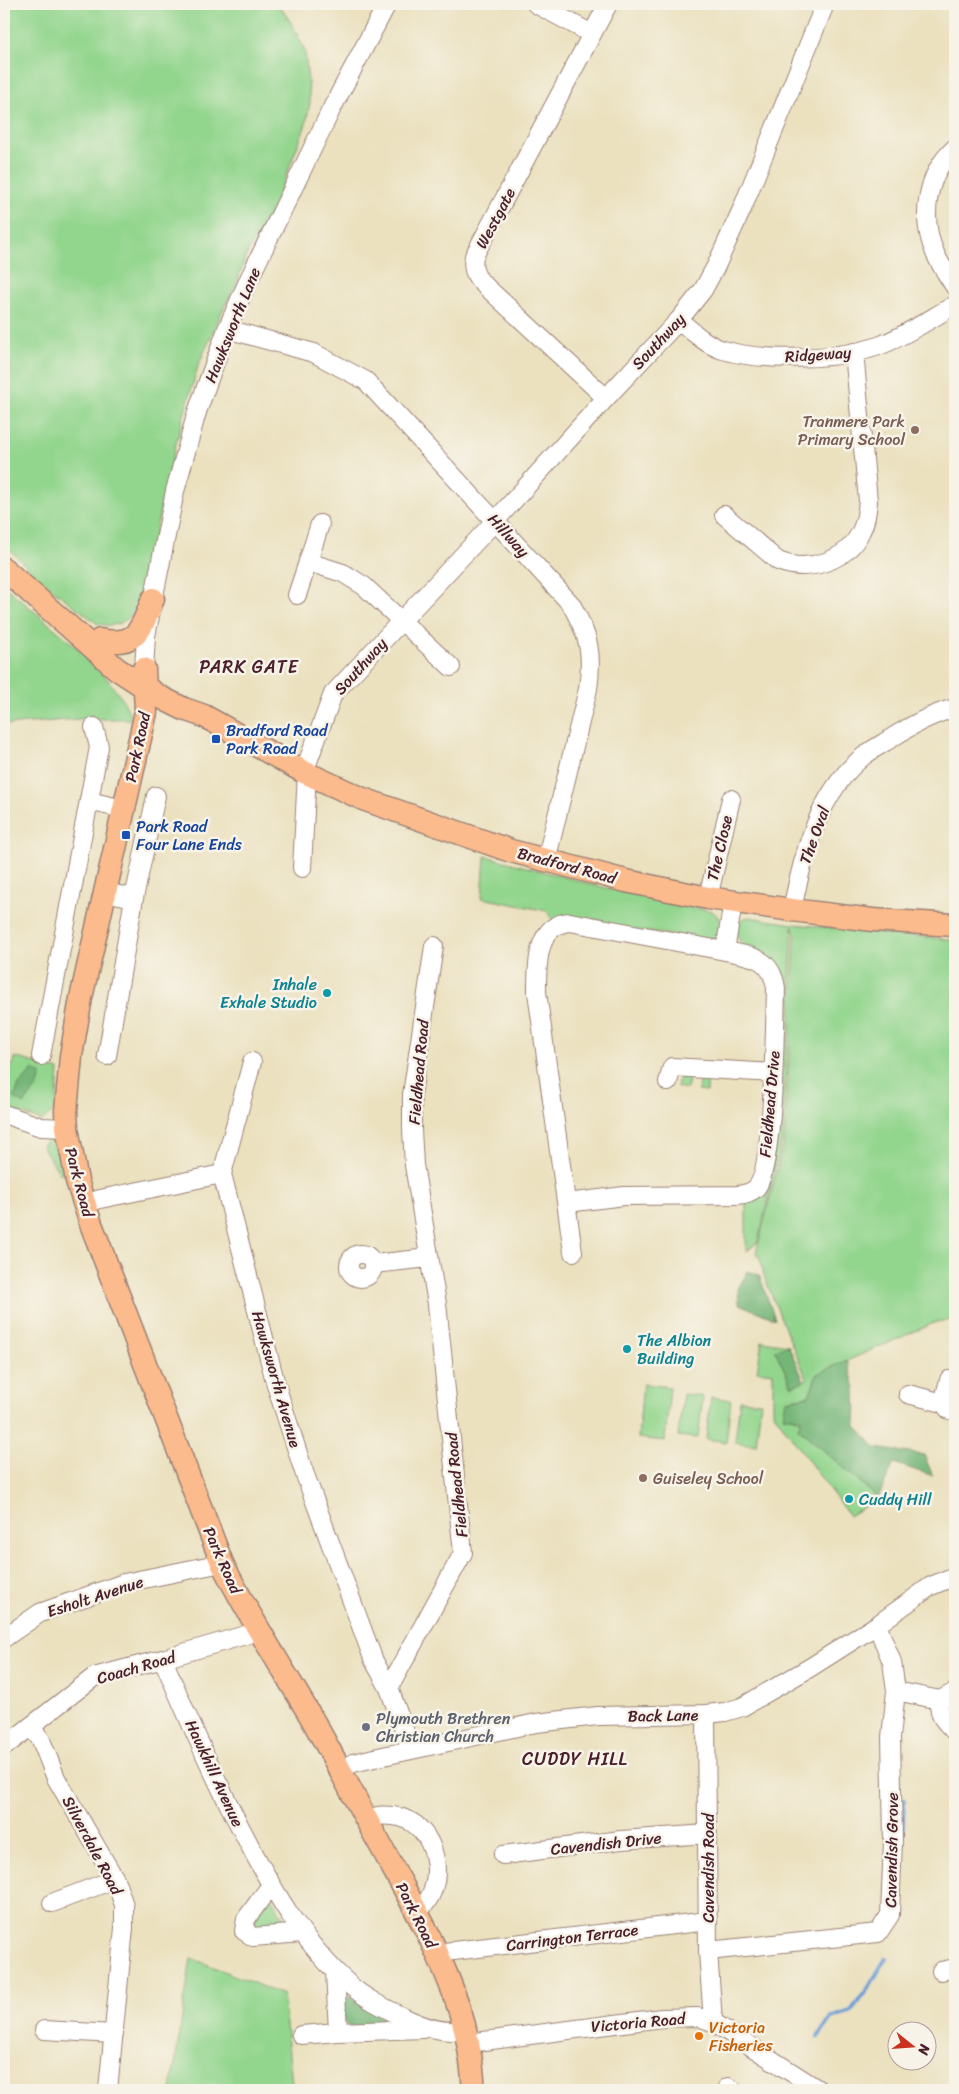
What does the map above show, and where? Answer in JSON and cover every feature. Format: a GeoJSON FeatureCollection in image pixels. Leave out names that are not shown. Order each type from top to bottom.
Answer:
{"type":"FeatureCollection","features":[{"type":"Feature","properties":{"kind":"main road"},"geometry":{"type":"LineString","coordinates":[[4,569],[117,669],[144,677]]}},
{"type":"Feature","properties":{"kind":"main road"},"geometry":{"type":"LineString","coordinates":[[100,640],[116,643],[134,636],[139,631],[153,600]]}},
{"type":"Feature","properties":{"kind":"main road"},"geometry":{"type":"LineString","coordinates":[[68,625],[88,632],[100,640],[144,677]]}},
{"type":"Feature","properties":{"kind":"main road","name":"Bradford Road"},"geometry":{"type":"LineString","coordinates":[[144,677],[194,705],[194,713],[305,773],[363,799],[475,840],[546,861],[626,881],[708,898],[873,920],[955,925]]}},
{"type":"Feature","properties":{"kind":"main road","name":"Park Road"},"geometry":{"type":"LineString","coordinates":[[144,677],[146,712],[80,998],[68,1091],[67,1128],[72,1159],[84,1204],[222,1563],[259,1632],[340,1770],[416,1912],[450,1982],[467,2036],[474,2090]]}},
{"type":"Feature","properties":{"kind":"main road"},"geometry":{"type":"LineString","coordinates":[[141,737],[157,716],[194,713]]}},
{"type":"Feature","properties":{"kind":"street","name":"Hawksworth Lane"},"geometry":{"type":"LineString","coordinates":[[144,677],[145,643],[176,491],[192,429],[227,329],[248,281],[328,117],[387,4]]}},
{"type":"Feature","properties":{"kind":"street"},"geometry":{"type":"LineString","coordinates":[[536,4],[592,34]]}},
{"type":"Feature","properties":{"kind":"street","name":"Westgate"},"geometry":{"type":"LineString","coordinates":[[606,398],[481,282],[474,271],[473,264],[474,256],[608,4]]}},
{"type":"Feature","properties":{"kind":"street","name":"Southway"},"geometry":{"type":"LineString","coordinates":[[302,868],[305,773],[332,694],[496,520],[679,320],[703,290],[716,266],[825,4]]}},
{"type":"Feature","properties":{"kind":"street"},"geometry":{"type":"LineString","coordinates":[[955,148],[937,170],[930,188],[926,210],[928,230],[934,252],[955,287]]}},
{"type":"Feature","properties":{"kind":"street","name":"Ridgeway"},"geometry":{"type":"LineString","coordinates":[[679,320],[710,344],[724,350],[759,356],[814,357],[854,352],[881,345],[955,305]]}},
{"type":"Feature","properties":{"kind":"street","name":"Hillway"},"geometry":{"type":"LineString","coordinates":[[227,329],[314,353],[366,381],[496,520],[571,604],[583,624],[590,649],[591,667],[588,689],[546,861]]}},
{"type":"Feature","properties":{"kind":"street"},"geometry":{"type":"LineString","coordinates":[[724,515],[778,561],[787,565],[810,566],[834,559],[848,549],[856,540],[866,518],[868,501],[854,352]]}},
{"type":"Feature","properties":{"kind":"street"},"geometry":{"type":"LineString","coordinates":[[297,596],[320,524]]}},
{"type":"Feature","properties":{"kind":"street"},"geometry":{"type":"LineString","coordinates":[[308,562],[351,577],[451,667]]}},
{"type":"Feature","properties":{"kind":"street","name":"The Oval"},"geometry":{"type":"LineString","coordinates":[[792,910],[795,892],[816,825],[827,800],[842,780],[864,756],[907,728],[955,708]]}},
{"type":"Feature","properties":{"kind":"street"},"geometry":{"type":"LineString","coordinates":[[41,1056],[99,747],[94,728]]}},
{"type":"Feature","properties":{"kind":"street","name":"Park Road"},"geometry":{"type":"LineString","coordinates":[[107,1056],[134,898],[156,796]]}},
{"type":"Feature","properties":{"kind":"street","name":"The Close"},"geometry":{"type":"LineString","coordinates":[[708,898],[731,799]]}},
{"type":"Feature","properties":{"kind":"street"},"geometry":{"type":"LineString","coordinates":[[89,801],[123,808]]}},
{"type":"Feature","properties":{"kind":"street"},"geometry":{"type":"LineString","coordinates":[[105,892],[134,898]]}},
{"type":"Feature","properties":{"kind":"street"},"geometry":{"type":"LineString","coordinates":[[725,951],[733,902]]}},
{"type":"Feature","properties":{"kind":"street","name":"Fieldhead Drive"},"geometry":{"type":"LineString","coordinates":[[567,1204],[624,1196],[738,1195],[748,1193],[757,1188],[762,1176],[770,1136],[773,1074],[776,988],[774,974],[766,963],[753,957],[725,951],[570,922],[557,924],[546,936],[536,968],[536,992],[573,1252]]}},
{"type":"Feature","properties":{"kind":"street","name":"Fieldhead Road"},"geometry":{"type":"LineString","coordinates":[[389,1688],[463,1553],[441,1343],[414,1165],[412,1104],[434,946]]}},
{"type":"Feature","properties":{"kind":"street"},"geometry":{"type":"LineString","coordinates":[[54,993],[80,998]]}},
{"type":"Feature","properties":{"kind":"street","name":"Hawksworth Avenue"},"geometry":{"type":"LineString","coordinates":[[252,1062],[222,1174],[276,1385],[350,1600],[374,1660],[389,1688]]}},
{"type":"Feature","properties":{"kind":"street"},"geometry":{"type":"LineString","coordinates":[[668,1082],[672,1066],[773,1074]]}},
{"type":"Feature","properties":{"kind":"street"},"geometry":{"type":"LineString","coordinates":[[4,1114],[41,1127],[67,1128]]}},
{"type":"Feature","properties":{"kind":"street"},"geometry":{"type":"LineString","coordinates":[[84,1204],[222,1174]]}},
{"type":"Feature","properties":{"kind":"street"},"geometry":{"type":"LineString","coordinates":[[373,1264],[429,1258]]}},
{"type":"Feature","properties":{"kind":"street"},"geometry":{"type":"LineString","coordinates":[[908,1394],[949,1407],[949,1380]]}},
{"type":"Feature","properties":{"kind":"street","name":"Esholt Avenue"},"geometry":{"type":"LineString","coordinates":[[4,1638],[40,1613],[124,1583],[222,1563]]}},
{"type":"Feature","properties":{"kind":"street","name":"Back Lane"},"geometry":{"type":"LineString","coordinates":[[340,1770],[353,1763],[536,1722],[598,1716],[725,1712],[753,1701],[878,1624],[931,1586],[955,1576]]}},
{"type":"Feature","properties":{"kind":"street","name":"Cavendish Grove"},"geometry":{"type":"LineString","coordinates":[[708,1950],[878,1933],[890,1915],[894,1840],[891,1737],[896,1690],[892,1662],[878,1624]]}},
{"type":"Feature","properties":{"kind":"street","name":"Coach Road"},"geometry":{"type":"LineString","coordinates":[[4,1747],[94,1676],[259,1632]]}},
{"type":"Feature","properties":{"kind":"street","name":"Hawkhill Avenue"},"geometry":{"type":"LineString","coordinates":[[163,1659],[202,1751],[271,1885],[302,1933],[335,1971],[352,1987],[373,2002],[434,2029],[467,2036]]}},
{"type":"Feature","properties":{"kind":"street"},"geometry":{"type":"LineString","coordinates":[[389,1688],[411,1749]]}},
{"type":"Feature","properties":{"kind":"street"},"geometry":{"type":"LineString","coordinates":[[896,1690],[947,1696],[938,1709],[942,1718],[955,1732]]}},
{"type":"Feature","properties":{"kind":"street","name":"Cavendish Road"},"geometry":{"type":"LineString","coordinates":[[706,1714],[708,1950],[713,2022]]}},
{"type":"Feature","properties":{"kind":"street","name":"Silverdale Road"},"geometry":{"type":"LineString","coordinates":[[31,1727],[41,1740],[59,1782],[115,1879],[124,1905],[124,1928],[108,2090]]}},
{"type":"Feature","properties":{"kind":"street"},"geometry":{"type":"LineString","coordinates":[[367,1820],[376,1815],[398,1816],[418,1825],[430,1841],[435,1857],[436,1877],[429,1898],[416,1912]]}},
{"type":"Feature","properties":{"kind":"street","name":"Cavendish Drive"},"geometry":{"type":"LineString","coordinates":[[504,1855],[621,1840],[708,1834]]}},
{"type":"Feature","properties":{"kind":"street"},"geometry":{"type":"LineString","coordinates":[[52,1903],[115,1879]]}},
{"type":"Feature","properties":{"kind":"street"},"geometry":{"type":"LineString","coordinates":[[271,1885],[246,1919],[244,1931],[253,1937],[302,1933]]}},
{"type":"Feature","properties":{"kind":"street","name":"Carrington Terrace"},"geometry":{"type":"LineString","coordinates":[[436,1953],[708,1921]]}},
{"type":"Feature","properties":{"kind":"street"},"geometry":{"type":"LineString","coordinates":[[335,1971],[338,2032]]}},
{"type":"Feature","properties":{"kind":"street","name":"Victoria Road"},"geometry":{"type":"LineString","coordinates":[[467,2036],[687,2016],[713,2022],[819,2090]]}},
{"type":"Feature","properties":{"kind":"street","name":"Hawkhill Avenue"},"geometry":{"type":"LineString","coordinates":[[301,2035],[434,2029]]}},
{"type":"Feature","properties":{"kind":"street"},"geometry":{"type":"LineString","coordinates":[[44,2030],[114,2034]]}},
{"type":"Feature","properties":{"kind":"green space"},"geometry":{"type":"Polygon","coordinates":[[[4,4],[278,4],[292,24],[305,51],[310,103],[306,124],[275,204],[247,253],[236,285],[198,366],[175,447],[138,606],[126,620],[117,624],[98,624],[39,579],[4,544],[4,4]]]}},
{"type":"Feature","properties":{"kind":"green space"},"geometry":{"type":"Polygon","coordinates":[[[4,586],[93,661],[121,697],[133,719],[79,719],[4,725],[4,586]]]}},
{"type":"Feature","properties":{"kind":"green space"},"geometry":{"type":"Polygon","coordinates":[[[485,856],[598,886],[712,911],[719,919],[719,932],[707,940],[552,919],[547,911],[482,898],[485,856]]]}},
{"type":"Feature","properties":{"kind":"green space"},"geometry":{"type":"Polygon","coordinates":[[[748,917],[793,924],[955,940],[955,1319],[936,1322],[817,1374],[809,1396],[787,1400],[784,1416],[801,1419],[798,1428],[878,1498],[849,1516],[773,1412],[773,1373],[757,1371],[762,1341],[788,1345],[776,1350],[792,1386],[807,1379],[765,1278],[760,1258],[756,1253],[784,1143],[795,935],[793,926],[782,1141],[758,1242],[746,1252],[746,1204],[763,1194],[769,1183],[766,1181],[783,989],[739,939],[738,928],[741,920],[748,917]]]}},
{"type":"Feature","properties":{"kind":"green space"},"geometry":{"type":"Polygon","coordinates":[[[15,1057],[59,1070],[56,1110],[42,1121],[4,1107],[4,1085],[15,1057]]]}},
{"type":"Feature","properties":{"kind":"green space"},"geometry":{"type":"Polygon","coordinates":[[[33,1070],[41,1074],[38,1086],[24,1104],[14,1098],[19,1085],[33,1070]]]}},
{"type":"Feature","properties":{"kind":"green space"},"geometry":{"type":"Polygon","coordinates":[[[686,1074],[690,1074],[687,1089],[677,1087],[678,1081],[686,1074]]]}},
{"type":"Feature","properties":{"kind":"green space"},"geometry":{"type":"Polygon","coordinates":[[[700,1075],[708,1076],[707,1092],[698,1091],[700,1075]]]}},
{"type":"Feature","properties":{"kind":"green space"},"geometry":{"type":"Polygon","coordinates":[[[50,1136],[60,1147],[63,1156],[66,1171],[60,1174],[42,1146],[50,1136]]]}},
{"type":"Feature","properties":{"kind":"green space"},"geometry":{"type":"Polygon","coordinates":[[[748,1271],[759,1275],[775,1319],[739,1304],[738,1289],[748,1271]]]}},
{"type":"Feature","properties":{"kind":"green space"},"geometry":{"type":"Polygon","coordinates":[[[788,1345],[804,1381],[792,1386],[775,1350],[788,1345]]]}},
{"type":"Feature","properties":{"kind":"green space"},"geometry":{"type":"Polygon","coordinates":[[[847,1360],[855,1388],[856,1426],[876,1448],[924,1455],[933,1476],[894,1463],[878,1498],[798,1428],[801,1419],[783,1416],[786,1400],[809,1396],[817,1374],[847,1360]]]}},
{"type":"Feature","properties":{"kind":"green space"},"geometry":{"type":"Polygon","coordinates":[[[643,1384],[670,1387],[665,1441],[638,1438],[643,1384]]]}},
{"type":"Feature","properties":{"kind":"green space"},"geometry":{"type":"Polygon","coordinates":[[[683,1394],[703,1396],[698,1438],[678,1436],[683,1394]]]}},
{"type":"Feature","properties":{"kind":"green space"},"geometry":{"type":"Polygon","coordinates":[[[711,1397],[731,1400],[726,1442],[706,1439],[711,1397]]]}},
{"type":"Feature","properties":{"kind":"green space"},"geometry":{"type":"Polygon","coordinates":[[[740,1400],[761,1402],[756,1445],[735,1442],[740,1400]]]}},
{"type":"Feature","properties":{"kind":"green space"},"geometry":{"type":"Polygon","coordinates":[[[271,1898],[289,1925],[288,1928],[256,1931],[250,1923],[271,1898]]]}},
{"type":"Feature","properties":{"kind":"green space"},"geometry":{"type":"Polygon","coordinates":[[[191,1958],[283,1995],[292,2084],[214,2090],[171,2090],[191,1958]]]}},
{"type":"Feature","properties":{"kind":"green space"},"geometry":{"type":"Polygon","coordinates":[[[342,1990],[367,2009],[398,2024],[348,2026],[343,2020],[342,1990]]]}},
{"type":"Feature","properties":{"kind":"waterway"},"geometry":{"type":"LineString","coordinates":[[900,1912],[904,1799]]}},
{"type":"Feature","properties":{"kind":"waterway"},"geometry":{"type":"LineString","coordinates":[[818,2037],[831,2018],[851,2011],[869,1987],[886,1958]]}},
{"type":"Feature","properties":{"kind":"place","name":"Tranmere Park Primary School"},"geometry":{"type":"Point","coordinates":[915,430]}},
{"type":"Feature","properties":{"kind":"place","name":"Bradford Road Park Road"},"geometry":{"type":"Point","coordinates":[216,739]}},
{"type":"Feature","properties":{"kind":"place","name":"Park Road Four Lane Ends"},"geometry":{"type":"Point","coordinates":[126,835]}},
{"type":"Feature","properties":{"kind":"place","name":"Inhale Exhale Studio"},"geometry":{"type":"Point","coordinates":[327,993]}},
{"type":"Feature","properties":{"kind":"place","name":"The Albion Building"},"geometry":{"type":"Point","coordinates":[627,1349]}},
{"type":"Feature","properties":{"kind":"place","name":"Guiseley School"},"geometry":{"type":"Point","coordinates":[643,1478]}},
{"type":"Feature","properties":{"kind":"place","name":"Cuddy Hill"},"geometry":{"type":"Point","coordinates":[849,1499]}},
{"type":"Feature","properties":{"kind":"place","name":"Plymouth Brethren Christian Church"},"geometry":{"type":"Point","coordinates":[366,1727]}},
{"type":"Feature","properties":{"kind":"place","name":"Victoria Fisheries"},"geometry":{"type":"Point","coordinates":[699,2036]}},
{"type":"Feature","properties":{"kind":"district","name":"PARK GATE"},"geometry":{"type":"Point","coordinates":[249,667]}},
{"type":"Feature","properties":{"kind":"district","name":"CUDDY HILL"},"geometry":{"type":"Point","coordinates":[575,1759]}}]}
